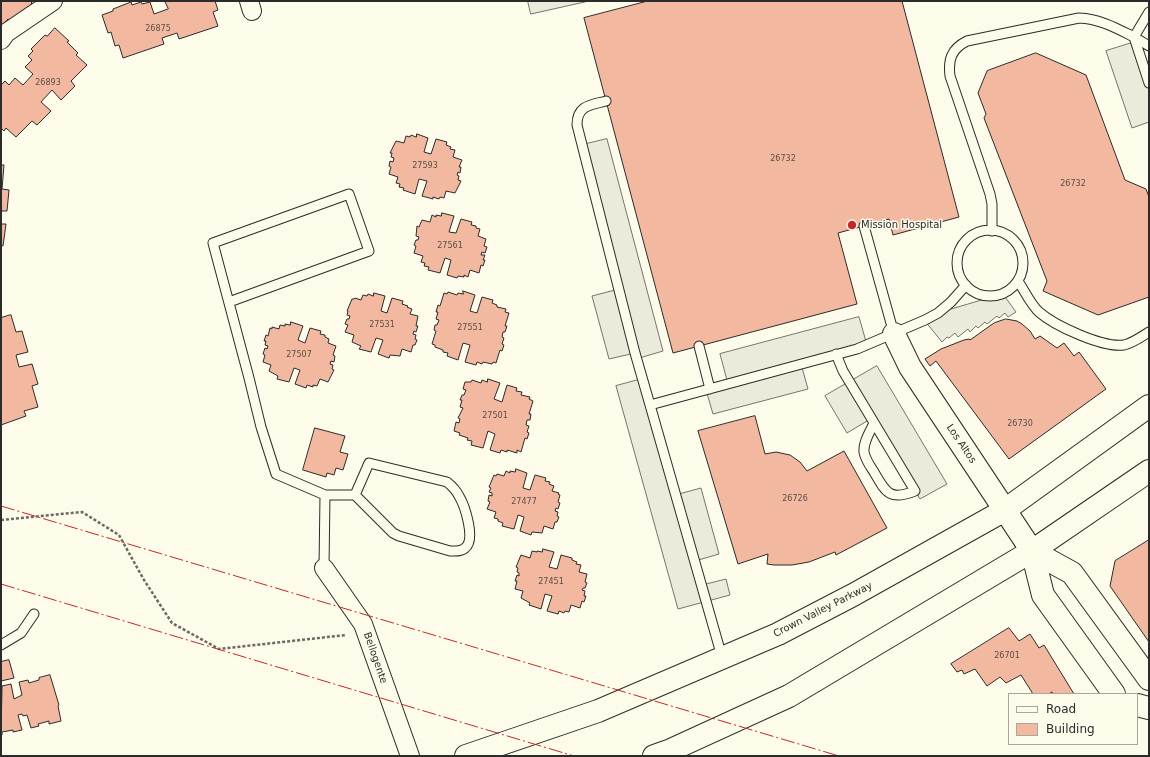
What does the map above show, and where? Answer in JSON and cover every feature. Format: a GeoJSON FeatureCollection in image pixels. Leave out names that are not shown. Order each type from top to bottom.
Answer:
{"type":"FeatureCollection","features":[{"type":"Feature","properties":{"kind":"main road","name":"Los Altos"},"geometry":{"type":"LineString","coordinates":[[894,334],[910,367],[1032,551],[1043,594],[1113,693]]}},
{"type":"Feature","properties":{"kind":"main road","name":"Crown Valley Parkway"},"geometry":{"type":"LineString","coordinates":[[466,756],[598,711],[723,659],[778,634],[846,599],[1005,510],[1149,406]]}},
{"type":"Feature","properties":{"kind":"main road"},"geometry":{"type":"LineString","coordinates":[[654,756],[671,750],[789,696],[1032,551],[1149,471]]}},
{"type":"Feature","properties":{"kind":"main road","name":"Los Altos"},"geometry":{"type":"LineString","coordinates":[[1032,551],[1072,573],[1149,679]]}},
{"type":"Feature","properties":{"kind":"main road"},"geometry":{"type":"LineString","coordinates":[[1138,705],[1149,708]]}},
{"type":"Feature","properties":{"kind":"street"},"geometry":{"type":"LineString","coordinates":[[1,40],[6,34],[53,1]]}},
{"type":"Feature","properties":{"kind":"street","name":"Bellogente"},"geometry":{"type":"LineString","coordinates":[[324,568],[363,624],[410,756]]}},
{"type":"Feature","properties":{"kind":"lane"},"geometry":{"type":"LineString","coordinates":[[1149,12],[1134,37],[1149,83]]}},
{"type":"Feature","properties":{"kind":"lane"},"geometry":{"type":"LineString","coordinates":[[992,231],[992,204],[990,194],[950,76],[949,64],[956,48],[960,44],[967,41],[1079,18],[1110,24],[1149,46]]}},
{"type":"Feature","properties":{"kind":"lane"},"geometry":{"type":"LineString","coordinates":[[606,101],[586,106],[582,109],[577,118],[577,125],[635,353],[723,659]]}},
{"type":"Feature","properties":{"kind":"lane"},"geometry":{"type":"LineString","coordinates":[[229,302],[369,251],[349,194],[213,243],[261,427],[276,474],[325,495],[355,495],[393,533],[399,536],[450,551],[458,551],[465,548],[469,543],[471,534],[463,503],[454,488],[447,482],[369,463],[355,495]]}},
{"type":"Feature","properties":{"kind":"lane"},"geometry":{"type":"LineString","coordinates":[[864,226],[894,334]]}},
{"type":"Feature","properties":{"kind":"lane"},"geometry":{"type":"LineString","coordinates":[[992,231],[1004,233],[1013,239],[1020,248],[1023,260],[1022,271],[1018,281],[1011,289],[1003,293],[983,296],[973,292],[966,285],[958,272],[957,264],[961,249],[965,242],[977,233],[992,231]]}},
{"type":"Feature","properties":{"kind":"lane"},"geometry":{"type":"LineString","coordinates":[[1018,281],[1038,311],[1052,321],[1098,342],[1124,345],[1136,341],[1149,332]]}},
{"type":"Feature","properties":{"kind":"lane"},"geometry":{"type":"LineString","coordinates":[[650,405],[857,349],[894,334],[938,313],[951,302],[966,285]]}},
{"type":"Feature","properties":{"kind":"lane"},"geometry":{"type":"LineString","coordinates":[[699,346],[710,389]]}},
{"type":"Feature","properties":{"kind":"lane"},"geometry":{"type":"LineString","coordinates":[[836,354],[843,371],[915,491],[904,495],[895,495],[884,489],[864,452],[868,436],[874,423]]}},
{"type":"Feature","properties":{"kind":"lane"},"geometry":{"type":"LineString","coordinates":[[324,568],[325,495]]}},
{"type":"Feature","properties":{"kind":"lane"},"geometry":{"type":"LineString","coordinates":[[1,646],[21,632],[34,614]]}},
{"type":"Feature","properties":{"kind":"path"},"geometry":{"type":"LineString","coordinates":[[1,520],[82,512],[119,535],[144,580],[172,623],[219,649],[366,632]]}},
{"type":"Feature","properties":{"kind":"shaded area"},"geometry":{"type":"Polygon","coordinates":[[[528,1],[589,1],[531,14],[528,1]]]}},
{"type":"Feature","properties":{"kind":"shaded area"},"geometry":{"type":"Polygon","coordinates":[[[1135,42],[1149,83],[1149,122],[1132,128],[1106,51],[1135,42]]]}},
{"type":"Feature","properties":{"kind":"shaded area"},"geometry":{"type":"Polygon","coordinates":[[[607,139],[663,351],[636,359],[635,353],[609,359],[592,296],[619,289],[582,145],[607,139]]]}},
{"type":"Feature","properties":{"kind":"shaded area"},"geometry":{"type":"Polygon","coordinates":[[[1003,294],[1016,312],[1008,317],[1005,313],[999,318],[997,316],[987,324],[985,322],[978,328],[976,326],[970,332],[968,329],[958,337],[955,333],[949,338],[947,337],[942,342],[925,321],[938,313],[1003,294]]]}},
{"type":"Feature","properties":{"kind":"shaded area"},"geometry":{"type":"Polygon","coordinates":[[[859,317],[867,345],[801,364],[808,389],[713,414],[706,390],[728,384],[720,354],[859,317]]]}},
{"type":"Feature","properties":{"kind":"shaded area"},"geometry":{"type":"Polygon","coordinates":[[[877,366],[947,484],[920,499],[872,418],[847,433],[825,396],[877,366]]]}},
{"type":"Feature","properties":{"kind":"shaded area"},"geometry":{"type":"Polygon","coordinates":[[[642,379],[675,495],[701,488],[719,554],[695,561],[702,585],[726,579],[730,595],[678,609],[616,386],[642,379]]]}},
{"type":"Feature","properties":{"kind":"building"},"geometry":{"type":"Polygon","coordinates":[[[1,1],[33,1],[31,3],[33,5],[13,23],[8,19],[2,26],[1,1]]]}},
{"type":"Feature","properties":{"kind":"building"},"geometry":{"type":"Polygon","coordinates":[[[165,1],[215,1],[218,10],[213,12],[218,26],[179,39],[177,33],[162,38],[164,44],[123,58],[119,45],[115,46],[111,32],[108,33],[102,15],[131,2],[132,5],[141,2],[142,4],[150,2],[154,14],[168,9],[165,1]]]}},
{"type":"Feature","properties":{"kind":"building"},"geometry":{"type":"Polygon","coordinates":[[[648,1],[902,1],[959,217],[893,235],[889,219],[838,233],[857,304],[673,353],[584,18],[648,1]]]}},
{"type":"Feature","properties":{"kind":"building"},"geometry":{"type":"Polygon","coordinates":[[[55,28],[69,41],[67,42],[78,53],[76,55],[87,65],[71,81],[75,86],[61,100],[52,90],[41,102],[51,111],[37,125],[32,121],[16,137],[6,128],[4,131],[1,128],[1,85],[5,81],[9,85],[15,78],[23,85],[33,74],[25,67],[32,60],[28,56],[33,51],[31,49],[45,35],[47,36],[55,28]]]}},
{"type":"Feature","properties":{"kind":"building"},"geometry":{"type":"Polygon","coordinates":[[[1036,53],[1086,75],[1125,180],[1146,189],[1149,197],[1149,297],[1098,315],[1043,291],[1047,281],[984,118],[986,114],[978,93],[987,71],[1036,53]]]}},
{"type":"Feature","properties":{"kind":"building"},"geometry":{"type":"Polygon","coordinates":[[[417,134],[428,138],[424,152],[431,154],[436,139],[447,142],[446,145],[451,147],[450,149],[455,150],[453,157],[462,160],[459,167],[461,167],[460,173],[458,172],[457,175],[459,176],[458,180],[461,181],[455,193],[446,191],[444,198],[440,197],[439,199],[422,196],[427,181],[419,179],[415,194],[399,187],[400,184],[396,183],[398,177],[389,174],[391,167],[389,166],[390,161],[393,162],[394,158],[391,157],[392,153],[390,153],[396,141],[404,143],[406,136],[410,137],[411,135],[416,137],[417,134]]]}},
{"type":"Feature","properties":{"kind":"building"},"geometry":{"type":"Polygon","coordinates":[[[1,165],[4,165],[2,189],[9,190],[7,211],[1,211],[1,165]]]}},
{"type":"Feature","properties":{"kind":"building"},"geometry":{"type":"Polygon","coordinates":[[[442,213],[454,216],[449,232],[456,233],[461,219],[472,222],[471,225],[480,229],[478,236],[486,239],[484,246],[487,247],[485,253],[482,252],[481,255],[485,255],[483,260],[485,260],[483,266],[481,265],[479,273],[470,270],[468,277],[464,275],[464,277],[458,276],[457,278],[447,275],[451,260],[445,258],[440,273],[428,270],[429,267],[424,266],[425,263],[421,262],[423,256],[414,253],[416,246],[414,245],[419,237],[416,236],[417,226],[419,227],[422,220],[430,222],[432,215],[436,217],[436,215],[441,216],[442,213]]]}},
{"type":"Feature","properties":{"kind":"building"},"geometry":{"type":"Polygon","coordinates":[[[1,224],[6,224],[3,246],[1,245],[1,224]]]}},
{"type":"Feature","properties":{"kind":"building"},"geometry":{"type":"Polygon","coordinates":[[[463,291],[475,295],[470,311],[477,313],[482,297],[493,300],[492,303],[497,305],[497,307],[506,309],[505,312],[509,313],[505,326],[507,326],[502,337],[504,338],[502,344],[504,345],[502,351],[500,350],[496,363],[493,362],[492,364],[483,362],[482,364],[477,362],[476,365],[465,362],[470,345],[463,343],[458,360],[447,356],[448,353],[443,352],[443,350],[432,344],[436,331],[434,330],[435,325],[437,325],[439,320],[436,319],[438,312],[436,312],[438,305],[440,306],[444,293],[447,294],[448,292],[457,295],[458,293],[463,294],[463,291]]]}},
{"type":"Feature","properties":{"kind":"building"},"geometry":{"type":"Polygon","coordinates":[[[374,293],[385,296],[381,311],[387,313],[392,298],[403,301],[402,304],[412,309],[410,314],[418,316],[416,326],[418,326],[416,332],[414,331],[413,334],[416,335],[415,339],[417,340],[415,345],[413,345],[411,352],[402,349],[400,356],[390,355],[389,358],[378,354],[383,340],[376,338],[371,352],[359,349],[361,346],[352,342],[354,335],[345,332],[348,325],[345,324],[350,316],[347,315],[347,311],[352,299],[355,298],[361,300],[363,295],[367,296],[368,294],[373,296],[374,293]]]}},
{"type":"Feature","properties":{"kind":"building"},"geometry":{"type":"Polygon","coordinates":[[[11,315],[16,332],[22,331],[28,352],[16,355],[19,367],[32,364],[38,384],[32,386],[38,407],[24,411],[26,416],[1,425],[1,318],[11,315]]]}},
{"type":"Feature","properties":{"kind":"building"},"geometry":{"type":"Polygon","coordinates":[[[1006,319],[1017,321],[1022,324],[1030,331],[1035,339],[1040,336],[1057,348],[1064,343],[1074,356],[1079,352],[1106,389],[1009,459],[936,361],[930,366],[925,359],[941,349],[964,340],[970,340],[994,323],[1006,319]]]}},
{"type":"Feature","properties":{"kind":"building"},"geometry":{"type":"Polygon","coordinates":[[[291,322],[303,326],[298,340],[305,343],[310,328],[321,331],[320,334],[325,335],[325,337],[329,339],[328,343],[336,346],[333,355],[335,356],[334,362],[331,361],[330,364],[333,365],[332,369],[334,370],[328,382],[320,379],[317,386],[313,385],[313,387],[307,385],[306,388],[295,384],[300,370],[294,368],[289,382],[277,379],[278,376],[269,371],[271,365],[263,362],[265,355],[263,354],[265,348],[267,349],[268,346],[265,345],[266,341],[264,341],[266,335],[268,336],[270,328],[272,329],[272,327],[279,329],[280,325],[290,325],[291,322]]]}},
{"type":"Feature","properties":{"kind":"building"},"geometry":{"type":"Polygon","coordinates":[[[488,379],[500,383],[494,399],[502,402],[507,385],[517,388],[516,391],[522,392],[521,395],[530,397],[529,399],[533,401],[529,414],[531,414],[530,420],[527,420],[526,425],[529,426],[527,432],[529,433],[527,439],[525,438],[521,452],[517,450],[517,453],[501,450],[500,453],[490,450],[495,434],[488,431],[483,448],[471,445],[472,441],[467,440],[468,438],[459,435],[460,433],[454,431],[456,422],[459,423],[460,419],[458,418],[463,408],[460,407],[462,400],[460,400],[466,390],[463,389],[465,382],[471,382],[472,380],[481,383],[482,380],[487,382],[488,379]]]}},
{"type":"Feature","properties":{"kind":"building"},"geometry":{"type":"Polygon","coordinates":[[[755,416],[765,454],[776,452],[790,455],[800,462],[807,471],[844,451],[887,528],[836,555],[835,552],[809,562],[792,565],[767,564],[768,554],[738,564],[698,431],[755,416]]]}},
{"type":"Feature","properties":{"kind":"building"},"geometry":{"type":"Polygon","coordinates":[[[315,428],[345,436],[340,452],[348,454],[343,470],[336,468],[334,475],[327,473],[326,477],[303,470],[315,428]]]}},
{"type":"Feature","properties":{"kind":"building"},"geometry":{"type":"Polygon","coordinates":[[[516,469],[527,473],[523,488],[530,490],[535,475],[546,478],[545,481],[550,482],[549,484],[554,486],[552,491],[559,493],[558,494],[560,495],[558,502],[560,503],[558,509],[556,508],[555,511],[558,512],[557,516],[559,517],[557,522],[555,522],[553,529],[544,526],[542,533],[532,532],[531,535],[520,531],[524,517],[518,515],[514,529],[502,526],[503,523],[494,518],[496,512],[487,509],[490,502],[488,501],[489,495],[492,496],[492,493],[489,492],[491,488],[489,487],[494,475],[496,476],[497,474],[504,476],[506,471],[510,473],[510,471],[515,472],[516,469]]]}},
{"type":"Feature","properties":{"kind":"building"},"geometry":{"type":"Polygon","coordinates":[[[1149,540],[1149,642],[1110,586],[1115,561],[1149,540]]]}},
{"type":"Feature","properties":{"kind":"building"},"geometry":{"type":"Polygon","coordinates":[[[543,549],[554,552],[549,567],[557,569],[561,555],[572,558],[572,560],[577,562],[576,564],[581,565],[579,572],[587,574],[585,582],[587,583],[585,588],[582,590],[585,591],[584,596],[586,596],[584,602],[582,601],[580,608],[571,605],[569,612],[565,611],[564,613],[559,611],[558,614],[547,611],[552,596],[545,594],[541,609],[529,605],[530,603],[521,598],[523,591],[515,589],[517,581],[515,581],[517,575],[519,576],[519,573],[517,572],[518,568],[516,567],[521,555],[530,558],[532,551],[542,552],[543,549]]]}},
{"type":"Feature","properties":{"kind":"building"},"geometry":{"type":"Polygon","coordinates":[[[1009,628],[1019,641],[1030,634],[1039,648],[1044,645],[1073,693],[1032,693],[1021,675],[1006,683],[1000,677],[987,686],[975,669],[964,674],[962,670],[957,672],[951,664],[1009,628]]]}},
{"type":"Feature","properties":{"kind":"building"},"geometry":{"type":"Polygon","coordinates":[[[9,660],[14,678],[1,681],[1,662],[9,660]]]}},
{"type":"Feature","properties":{"kind":"building"},"geometry":{"type":"Polygon","coordinates":[[[50,675],[59,705],[61,721],[49,724],[49,721],[31,728],[27,715],[23,716],[22,714],[18,715],[22,730],[2,732],[1,735],[2,686],[11,684],[14,699],[22,695],[19,682],[28,680],[29,683],[50,675]]]}},
{"type":"Feature","properties":{"kind":"power"},"geometry":{"type":"LineString","coordinates":[[1,506],[839,756]]}},
{"type":"Feature","properties":{"kind":"power"},"geometry":{"type":"LineString","coordinates":[[1,584],[574,756]]}},
{"type":"Feature","properties":{"kind":"place","name":"Mission Hospital"},"geometry":{"type":"Point","coordinates":[852,225]}}]}
